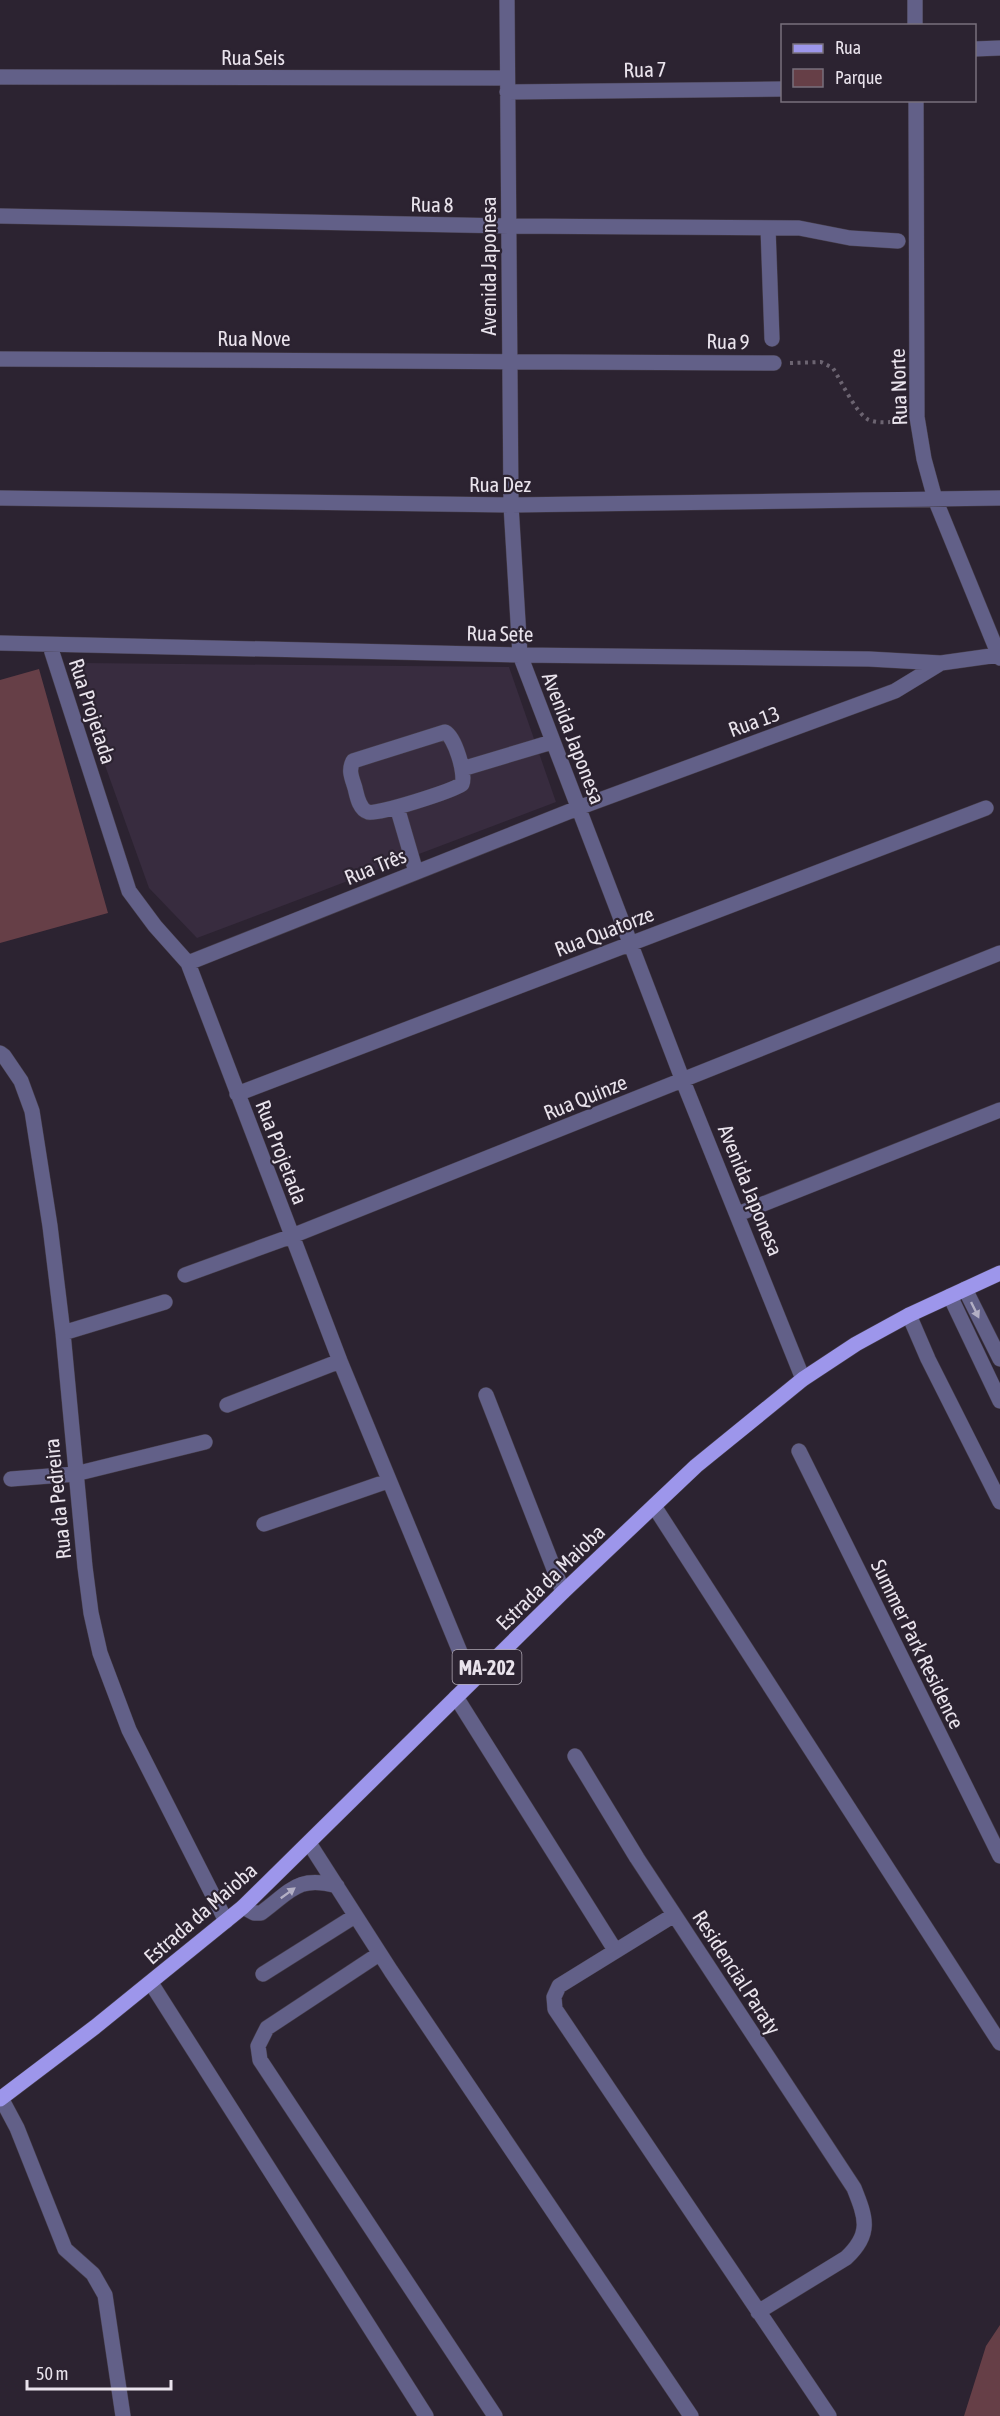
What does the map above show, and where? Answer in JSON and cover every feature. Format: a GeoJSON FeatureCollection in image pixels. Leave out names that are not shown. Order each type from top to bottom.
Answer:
{"type":"FeatureCollection","features":[{"type":"Feature","properties":{"kind":"main road","name":"Estrada da Maioba"},"geometry":{"type":"LineString","coordinates":[[1,2099],[151,1983],[243,1907],[563,1592],[696,1466],[803,1379],[856,1344],[909,1315],[1000,1273]]}},
{"type":"Feature","properties":{"kind":"street","name":"Avenida Japonesa"},"geometry":{"type":"LineString","coordinates":[[507,0],[511,505],[520,655],[683,1081],[803,1379]]}},
{"type":"Feature","properties":{"kind":"street"},"geometry":{"type":"LineString","coordinates":[[915,0],[915,24]]}},
{"type":"Feature","properties":{"kind":"street"},"geometry":{"type":"LineString","coordinates":[[976,49],[1000,48]]}},
{"type":"Feature","properties":{"kind":"street","name":"Rua Seis"},"geometry":{"type":"LineString","coordinates":[[0,77],[507,85]]}},
{"type":"Feature","properties":{"kind":"street","name":"Rua 7"},"geometry":{"type":"LineString","coordinates":[[507,85],[781,88]]}},
{"type":"Feature","properties":{"kind":"street","name":"Rua Norte"},"geometry":{"type":"LineString","coordinates":[[916,102],[917,417],[934,499],[999,656]]}},
{"type":"Feature","properties":{"kind":"street","name":"Rua 8"},"geometry":{"type":"LineString","coordinates":[[0,216],[509,226],[799,228],[850,238],[898,241]]}},
{"type":"Feature","properties":{"kind":"street"},"geometry":{"type":"LineString","coordinates":[[768,228],[772,339]]}},
{"type":"Feature","properties":{"kind":"street","name":"Rua Nove"},"geometry":{"type":"LineString","coordinates":[[0,358],[509,360]]}},
{"type":"Feature","properties":{"kind":"street","name":"Rua 9"},"geometry":{"type":"LineString","coordinates":[[509,360],[774,363]]}},
{"type":"Feature","properties":{"kind":"street","name":"Rua Dez"},"geometry":{"type":"LineString","coordinates":[[0,498],[511,505],[1000,498]]}},
{"type":"Feature","properties":{"kind":"street","name":"Rua Sete"},"geometry":{"type":"LineString","coordinates":[[0,643],[50,646],[520,655],[869,658],[941,663],[999,656]]}},
{"type":"Feature","properties":{"kind":"street","name":"Rua Projetada"},"geometry":{"type":"LineString","coordinates":[[50,646],[129,891],[155,926],[188,963],[340,1361],[472,1681]]}},
{"type":"Feature","properties":{"kind":"street","name":"Rua 13"},"geometry":{"type":"LineString","coordinates":[[578,808],[895,691],[941,663]]}},
{"type":"Feature","properties":{"kind":"street"},"geometry":{"type":"LineString","coordinates":[[445,732],[453,738],[464,780],[458,787],[397,807],[371,813],[365,812],[361,807],[350,772],[353,761],[445,732]]}},
{"type":"Feature","properties":{"kind":"street"},"geometry":{"type":"LineString","coordinates":[[462,769],[552,742]]}},
{"type":"Feature","properties":{"kind":"street"},"geometry":{"type":"LineString","coordinates":[[397,807],[416,872]]}},
{"type":"Feature","properties":{"kind":"street","name":"Rua Três"},"geometry":{"type":"LineString","coordinates":[[188,963],[578,808]]}},
{"type":"Feature","properties":{"kind":"street","name":"Rua Quatorze"},"geometry":{"type":"LineString","coordinates":[[237,1094],[986,808]]}},
{"type":"Feature","properties":{"kind":"street","name":"Rua Quinze"},"geometry":{"type":"LineString","coordinates":[[185,1275],[292,1236],[1000,953]]}},
{"type":"Feature","properties":{"kind":"street","name":"Rua da Pedreira"},"geometry":{"type":"LineString","coordinates":[[0,1053],[21,1082],[32,1111],[50,1226],[63,1333],[75,1474],[91,1613],[100,1653],[129,1730],[226,1921]]}},
{"type":"Feature","properties":{"kind":"street"},"geometry":{"type":"LineString","coordinates":[[738,1214],[1000,1110]]}},
{"type":"Feature","properties":{"kind":"street"},"geometry":{"type":"LineString","coordinates":[[965,1289],[1000,1359]]}},
{"type":"Feature","properties":{"kind":"street"},"geometry":{"type":"LineString","coordinates":[[950,1296],[1000,1401]]}},
{"type":"Feature","properties":{"kind":"street"},"geometry":{"type":"LineString","coordinates":[[63,1333],[165,1302]]}},
{"type":"Feature","properties":{"kind":"street"},"geometry":{"type":"LineString","coordinates":[[909,1315],[928,1359],[1000,1502]]}},
{"type":"Feature","properties":{"kind":"street"},"geometry":{"type":"LineString","coordinates":[[227,1405],[340,1361]]}},
{"type":"Feature","properties":{"kind":"street"},"geometry":{"type":"LineString","coordinates":[[486,1395],[563,1592]]}},
{"type":"Feature","properties":{"kind":"street"},"geometry":{"type":"LineString","coordinates":[[11,1479],[75,1474],[206,1442]]}},
{"type":"Feature","properties":{"kind":"street","name":"Summer Park Residence"},"geometry":{"type":"LineString","coordinates":[[799,1451],[1000,1856]]}},
{"type":"Feature","properties":{"kind":"street"},"geometry":{"type":"LineString","coordinates":[[264,1524],[388,1481]]}},
{"type":"Feature","properties":{"kind":"street"},"geometry":{"type":"LineString","coordinates":[[654,1506],[1000,2043]]}},
{"type":"Feature","properties":{"kind":"street"},"geometry":{"type":"LineString","coordinates":[[456,1697],[615,1950]]}},
{"type":"Feature","properties":{"kind":"street"},"geometry":{"type":"LineString","coordinates":[[575,1756],[674,1915]]}},
{"type":"Feature","properties":{"kind":"street"},"geometry":{"type":"LineString","coordinates":[[309,1843],[379,1954],[691,2416]]}},
{"type":"Feature","properties":{"kind":"street"},"geometry":{"type":"LineString","coordinates":[[243,1907],[254,1913],[261,1913],[306,1881],[321,1881],[337,1886]]}},
{"type":"Feature","properties":{"kind":"street","name":"Residencial Paraty"},"geometry":{"type":"LineString","coordinates":[[758,2312],[846,2258],[858,2247],[865,2227],[863,2212],[854,2188],[674,1915],[559,1986],[554,1997],[555,2009],[758,2312],[829,2416]]}},
{"type":"Feature","properties":{"kind":"street"},"geometry":{"type":"LineString","coordinates":[[263,1974],[355,1916]]}},
{"type":"Feature","properties":{"kind":"street"},"geometry":{"type":"LineString","coordinates":[[379,1954],[267,2028],[258,2046],[260,2060],[495,2416]]}},
{"type":"Feature","properties":{"kind":"street"},"geometry":{"type":"LineString","coordinates":[[151,1983],[426,2416]]}},
{"type":"Feature","properties":{"kind":"street"},"geometry":{"type":"LineString","coordinates":[[1,2099],[16,2128],[65,2249],[93,2274],[105,2295],[123,2416]]}},
{"type":"Feature","properties":{"kind":"path","name":"Rua 9"},"geometry":{"type":"LineString","coordinates":[[774,363],[827,364],[833,368],[862,415],[867,419],[890,422],[917,417]]}},
{"type":"Feature","properties":{"kind":"shaded area"},"geometry":{"type":"Polygon","coordinates":[[[82,663],[509,667],[556,802],[197,938],[149,888],[73,676],[82,663]]]}},
{"type":"Feature","properties":{"kind":"green space"},"geometry":{"type":"Polygon","coordinates":[[[39,669],[108,913],[0,943],[0,680],[39,669]]]}},
{"type":"Feature","properties":{"kind":"green space"},"geometry":{"type":"Polygon","coordinates":[[[1000,2325],[1000,2416],[964,2416],[986,2346],[1000,2325]]]}}]}
